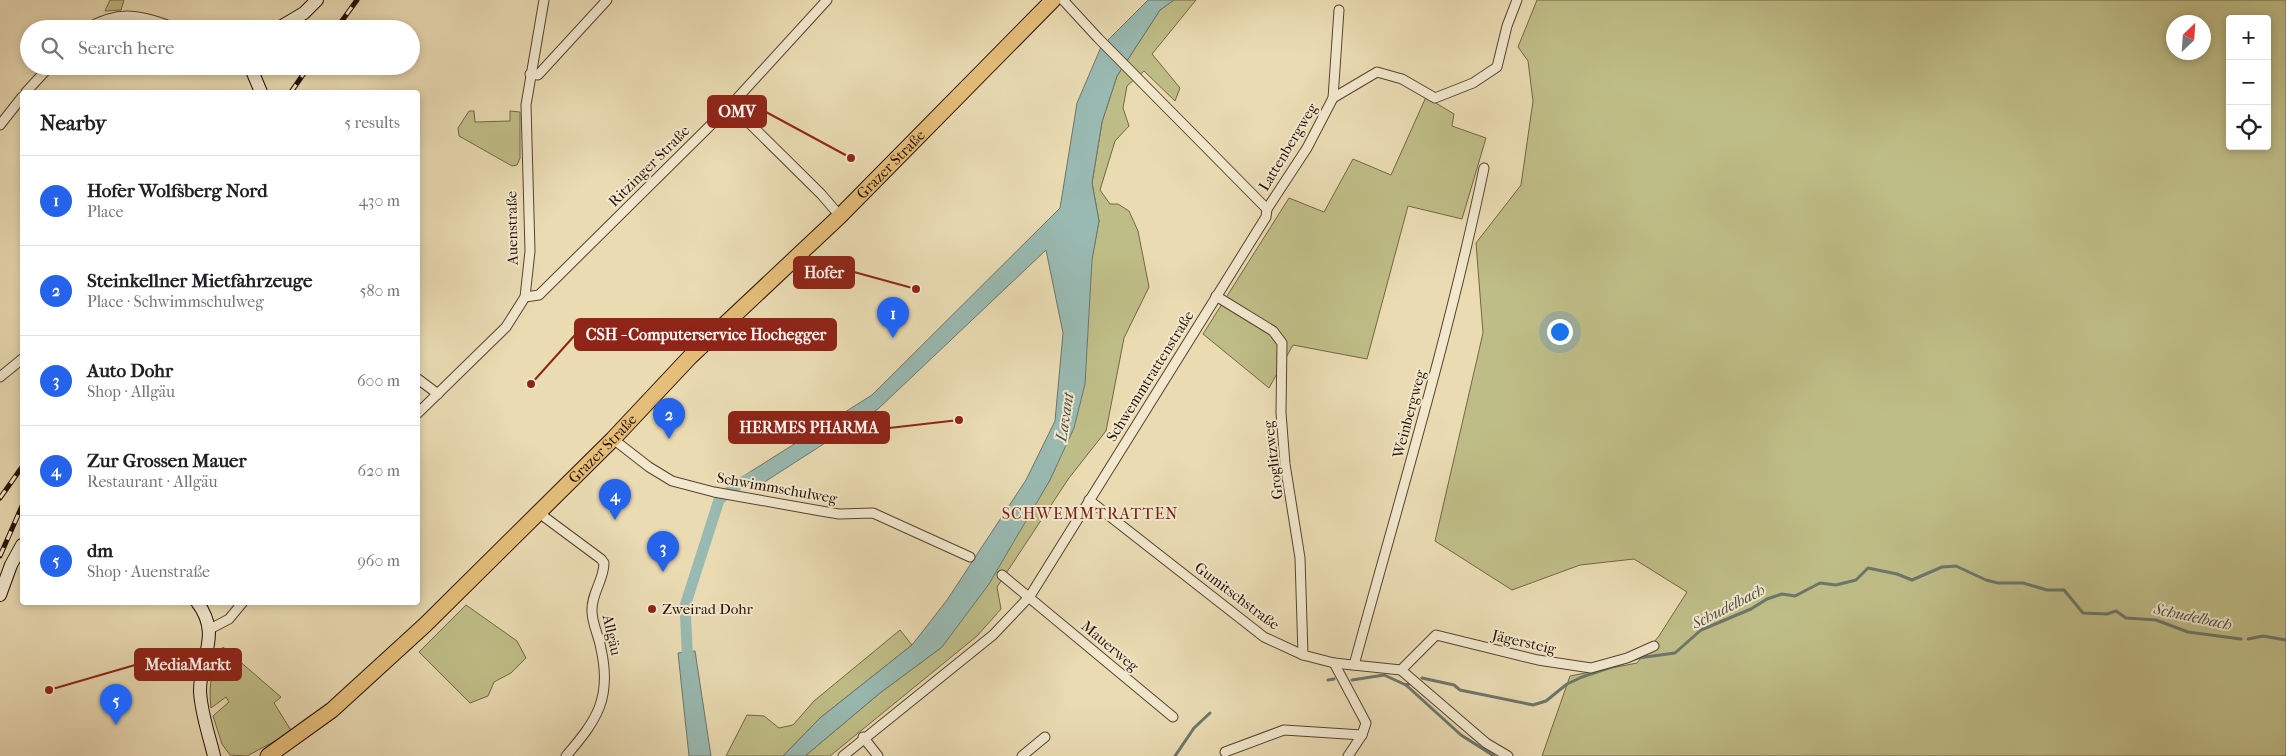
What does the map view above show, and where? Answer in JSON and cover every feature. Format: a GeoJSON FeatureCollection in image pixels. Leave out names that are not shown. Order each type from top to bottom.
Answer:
{"type":"FeatureCollection","features":[{"type":"Feature","properties":{"kind":"main road","name":"Grazer Straße"},"geometry":{"type":"LineString","coordinates":[[268,756],[312,726],[364,683],[613,439],[690,357],[840,216],[1053,0]]}},
{"type":"Feature","properties":{"kind":"street"},"geometry":{"type":"LineString","coordinates":[[292,20],[304,13],[317,0]]}},
{"type":"Feature","properties":{"kind":"street","name":"Auenstraße"},"geometry":{"type":"LineString","coordinates":[[420,411],[506,327],[525,296],[530,251],[526,105],[544,0]]}},
{"type":"Feature","properties":{"kind":"street"},"geometry":{"type":"LineString","coordinates":[[530,74],[538,75],[607,0]]}},
{"type":"Feature","properties":{"kind":"street","name":"Ritzinger Straße"},"geometry":{"type":"LineString","coordinates":[[525,296],[539,295],[731,105],[827,0]]}},
{"type":"Feature","properties":{"kind":"street"},"geometry":{"type":"LineString","coordinates":[[1063,0],[1136,77],[1267,209]]}},
{"type":"Feature","properties":{"kind":"street"},"geometry":{"type":"LineString","coordinates":[[1333,98],[1377,72],[1402,79],[1435,98],[1473,83],[1498,66],[1507,26],[1517,0]]}},
{"type":"Feature","properties":{"kind":"street","name":"Lattenbergweg"},"geometry":{"type":"LineString","coordinates":[[1267,209],[1307,148],[1333,98],[1339,10]]}},
{"type":"Feature","properties":{"kind":"street"},"geometry":{"type":"LineString","coordinates":[[101,20],[129,16],[148,17],[156,20]]}},
{"type":"Feature","properties":{"kind":"street"},"geometry":{"type":"LineString","coordinates":[[28,90],[42,75]]}},
{"type":"Feature","properties":{"kind":"street"},"geometry":{"type":"LineString","coordinates":[[253,75],[258,87]]}},
{"type":"Feature","properties":{"kind":"street"},"geometry":{"type":"LineString","coordinates":[[0,125],[20,100]]}},
{"type":"Feature","properties":{"kind":"street"},"geometry":{"type":"LineString","coordinates":[[731,105],[821,194],[840,216]]}},
{"type":"Feature","properties":{"kind":"street","name":"Weinbergweg"},"geometry":{"type":"LineString","coordinates":[[1354,665],[1424,413],[1465,256],[1484,168]]}},
{"type":"Feature","properties":{"kind":"street","name":"Schwemmtrattenstraße"},"geometry":{"type":"LineString","coordinates":[[842,756],[863,737],[993,635],[1030,596],[1266,217],[1267,209]]}},
{"type":"Feature","properties":{"kind":"street","name":"Groglitzweg"},"geometry":{"type":"LineString","coordinates":[[1216,296],[1273,331],[1282,343],[1281,413],[1286,464],[1300,558],[1303,655]]}},
{"type":"Feature","properties":{"kind":"street"},"geometry":{"type":"LineString","coordinates":[[0,378],[20,361]]}},
{"type":"Feature","properties":{"kind":"street"},"geometry":{"type":"LineString","coordinates":[[420,380],[438,394]]}},
{"type":"Feature","properties":{"kind":"street","name":"Schwimmschulweg"},"geometry":{"type":"LineString","coordinates":[[613,439],[649,468],[672,481],[714,492],[839,514],[874,512],[970,557]]}},
{"type":"Feature","properties":{"kind":"street","name":"Gumitschstraße"},"geometry":{"type":"LineString","coordinates":[[1089,500],[1264,636],[1303,655],[1334,663],[1401,670]]}},
{"type":"Feature","properties":{"kind":"street","name":"Allgäu"},"geometry":{"type":"LineString","coordinates":[[539,513],[604,563],[592,602],[592,614],[606,674],[604,695],[599,711],[566,756]]}},
{"type":"Feature","properties":{"kind":"street"},"geometry":{"type":"LineString","coordinates":[[0,595],[20,549]]}},
{"type":"Feature","properties":{"kind":"street"},"geometry":{"type":"LineString","coordinates":[[1002,575],[1030,596]]}},
{"type":"Feature","properties":{"kind":"street","name":"Mauerweg"},"geometry":{"type":"LineString","coordinates":[[1030,596],[1173,717]]}},
{"type":"Feature","properties":{"kind":"street"},"geometry":{"type":"LineString","coordinates":[[199,605],[208,619],[210,629],[210,642],[200,680],[200,694],[214,756]]}},
{"type":"Feature","properties":{"kind":"street"},"geometry":{"type":"LineString","coordinates":[[210,629],[229,620],[241,605]]}},
{"type":"Feature","properties":{"kind":"street","name":"Jägersteig"},"geometry":{"type":"LineString","coordinates":[[1401,670],[1436,635],[1538,660],[1591,668],[1627,658],[1654,646]]}},
{"type":"Feature","properties":{"kind":"street"},"geometry":{"type":"LineString","coordinates":[[1334,663],[1366,723],[1362,735],[1348,756]]}},
{"type":"Feature","properties":{"kind":"street"},"geometry":{"type":"LineString","coordinates":[[1401,670],[1486,743],[1508,756]]}},
{"type":"Feature","properties":{"kind":"street"},"geometry":{"type":"LineString","coordinates":[[1225,752],[1284,730],[1362,735]]}},
{"type":"Feature","properties":{"kind":"street"},"geometry":{"type":"LineString","coordinates":[[863,737],[878,756]]}},
{"type":"Feature","properties":{"kind":"street"},"geometry":{"type":"LineString","coordinates":[[1022,756],[1045,737]]}},
{"type":"Feature","properties":{"kind":"shaded area"},"geometry":{"type":"Polygon","coordinates":[[[110,0],[124,0],[121,10],[105,11],[110,0]]]}},
{"type":"Feature","properties":{"kind":"shaded area"},"geometry":{"type":"Polygon","coordinates":[[[1174,0],[1196,0],[1152,54],[1180,88],[1175,101],[1144,71],[1127,86],[1123,108],[1129,126],[1115,141],[1100,190],[1110,204],[1118,204],[1129,211],[1138,231],[1149,287],[1124,338],[1106,431],[1069,478],[997,587],[1001,609],[977,636],[830,756],[805,756],[880,693],[942,647],[1050,480],[1099,221],[1092,183],[1102,122],[1117,76],[1160,10],[1174,0]]]}},
{"type":"Feature","properties":{"kind":"shaded area"},"geometry":{"type":"Polygon","coordinates":[[[1537,0],[2286,0],[2286,756],[1542,756],[1570,676],[1637,663],[1659,636],[1687,592],[1634,559],[1580,565],[1512,590],[1435,541],[1483,333],[1476,243],[1521,185],[1533,101],[1528,61],[1518,47],[1537,0]]]}},
{"type":"Feature","properties":{"kind":"shaded area"},"geometry":{"type":"Polygon","coordinates":[[[1426,97],[1454,114],[1452,126],[1486,138],[1462,219],[1408,206],[1367,359],[1293,345],[1269,388],[1203,334],[1289,198],[1324,212],[1353,159],[1391,175],[1426,97]]]}},
{"type":"Feature","properties":{"kind":"shaded area"},"geometry":{"type":"Polygon","coordinates":[[[469,111],[474,111],[475,122],[510,121],[510,111],[520,112],[520,158],[517,165],[512,166],[459,136],[458,128],[469,111]]]}},
{"type":"Feature","properties":{"kind":"shaded area"},"geometry":{"type":"Polygon","coordinates":[[[466,605],[517,641],[526,658],[511,673],[494,682],[488,696],[470,703],[419,652],[466,605]]]}},
{"type":"Feature","properties":{"kind":"shaded area"},"geometry":{"type":"Polygon","coordinates":[[[900,630],[912,645],[820,718],[783,756],[726,756],[747,715],[764,716],[779,728],[793,725],[814,701],[900,630]]]}},
{"type":"Feature","properties":{"kind":"shaded area"},"geometry":{"type":"Polygon","coordinates":[[[223,647],[281,697],[274,703],[292,732],[247,756],[230,755],[222,744],[213,716],[229,702],[226,697],[211,708],[210,691],[212,676],[223,647]]]}},
{"type":"Feature","properties":{"kind":"water","name":"Lavant"},"geometry":{"type":"Polygon","coordinates":[[[1148,0],[1174,0],[1160,10],[1117,76],[1102,122],[1092,183],[1099,221],[1092,260],[1085,384],[1074,428],[1050,480],[989,584],[942,647],[880,693],[805,756],[783,756],[820,718],[912,645],[947,600],[1026,480],[1055,421],[1063,333],[1046,250],[878,409],[752,490],[742,477],[872,395],[1060,208],[1077,103],[1101,47],[1148,0]]]}},
{"type":"Feature","properties":{"kind":"water"},"geometry":{"type":"Polygon","coordinates":[[[695,651],[711,756],[689,756],[678,653],[695,651]]]}},
{"type":"Feature","properties":{"kind":"waterway"},"geometry":{"type":"LineString","coordinates":[[688,666],[685,606],[719,500],[740,483],[759,474]]}},
{"type":"Feature","properties":{"kind":"waterway","name":"Schudelbach"},"geometry":{"type":"LineString","coordinates":[[1422,678],[1454,685],[1460,690],[1533,705],[1546,701],[1567,684],[1582,677],[1638,658],[1675,653],[1701,630],[1751,609],[1767,599],[1782,594],[1795,596],[1820,583],[1836,585],[1856,580],[1868,568],[1897,574],[1912,580],[1942,567],[1956,566],[1986,580],[1998,583],[2023,583],[2047,590],[2064,590],[2083,613],[2107,614],[2116,611],[2126,618],[2156,620],[2188,632],[2241,639]]}},
{"type":"Feature","properties":{"kind":"waterway","name":"Schudelbach"},"geometry":{"type":"LineString","coordinates":[[2248,639],[2263,636],[2286,640]]}},
{"type":"Feature","properties":{"kind":"waterway","name":"Schudelbach"},"geometry":{"type":"LineString","coordinates":[[1352,680],[1384,675],[1406,685],[1411,683]]}},
{"type":"Feature","properties":{"kind":"waterway","name":"Schudelbach"},"geometry":{"type":"LineString","coordinates":[[1328,680],[1334,679]]}},
{"type":"Feature","properties":{"kind":"waterway"},"geometry":{"type":"LineString","coordinates":[[1406,685],[1461,735],[1494,756]]}},
{"type":"Feature","properties":{"kind":"waterway","name":"Schudelbach"},"geometry":{"type":"LineString","coordinates":[[1175,756],[1194,728],[1210,713]]}},
{"type":"Feature","properties":{"kind":"railway"},"geometry":{"type":"LineString","coordinates":[[343,20],[357,0]]}},
{"type":"Feature","properties":{"kind":"railway"},"geometry":{"type":"LineString","coordinates":[[292,90],[303,75]]}},
{"type":"Feature","properties":{"kind":"railway"},"geometry":{"type":"LineString","coordinates":[[0,498],[20,470]]}},
{"type":"Feature","properties":{"kind":"railway"},"geometry":{"type":"LineString","coordinates":[[0,556],[20,511]]}},
{"type":"Feature","properties":{"kind":"place","name":"OMV"},"geometry":{"type":"Point","coordinates":[851,158]}},
{"type":"Feature","properties":{"kind":"place","name":"Hofer"},"geometry":{"type":"Point","coordinates":[916,289]}},
{"type":"Feature","properties":{"kind":"place","name":"Hofer Wolfsberg Nord"},"geometry":{"type":"Point","coordinates":[893,338]}},
{"type":"Feature","properties":{"kind":"place","name":"CSH - Computerservice Hochegger"},"geometry":{"type":"Point","coordinates":[531,384]}},
{"type":"Feature","properties":{"kind":"place","name":"HERMES PHARMA"},"geometry":{"type":"Point","coordinates":[959,420]}},
{"type":"Feature","properties":{"kind":"place","name":"Steinkellner Mietfahrzeuge"},"geometry":{"type":"Point","coordinates":[669,439]}},
{"type":"Feature","properties":{"kind":"place","name":"Zur Grossen Mauer"},"geometry":{"type":"Point","coordinates":[615,520]}},
{"type":"Feature","properties":{"kind":"place","name":"Auto Dohr"},"geometry":{"type":"Point","coordinates":[663,572]}},
{"type":"Feature","properties":{"kind":"place","name":"Zweirad Dohr"},"geometry":{"type":"Point","coordinates":[652,609]}},
{"type":"Feature","properties":{"kind":"place","name":"MediaMarkt"},"geometry":{"type":"Point","coordinates":[49,690]}},
{"type":"Feature","properties":{"kind":"place","name":"dm"},"geometry":{"type":"Point","coordinates":[116,725]}},
{"type":"Feature","properties":{"kind":"district","name":"SCHWEMMTRATTEN"},"geometry":{"type":"Point","coordinates":[1090,513]}}]}
